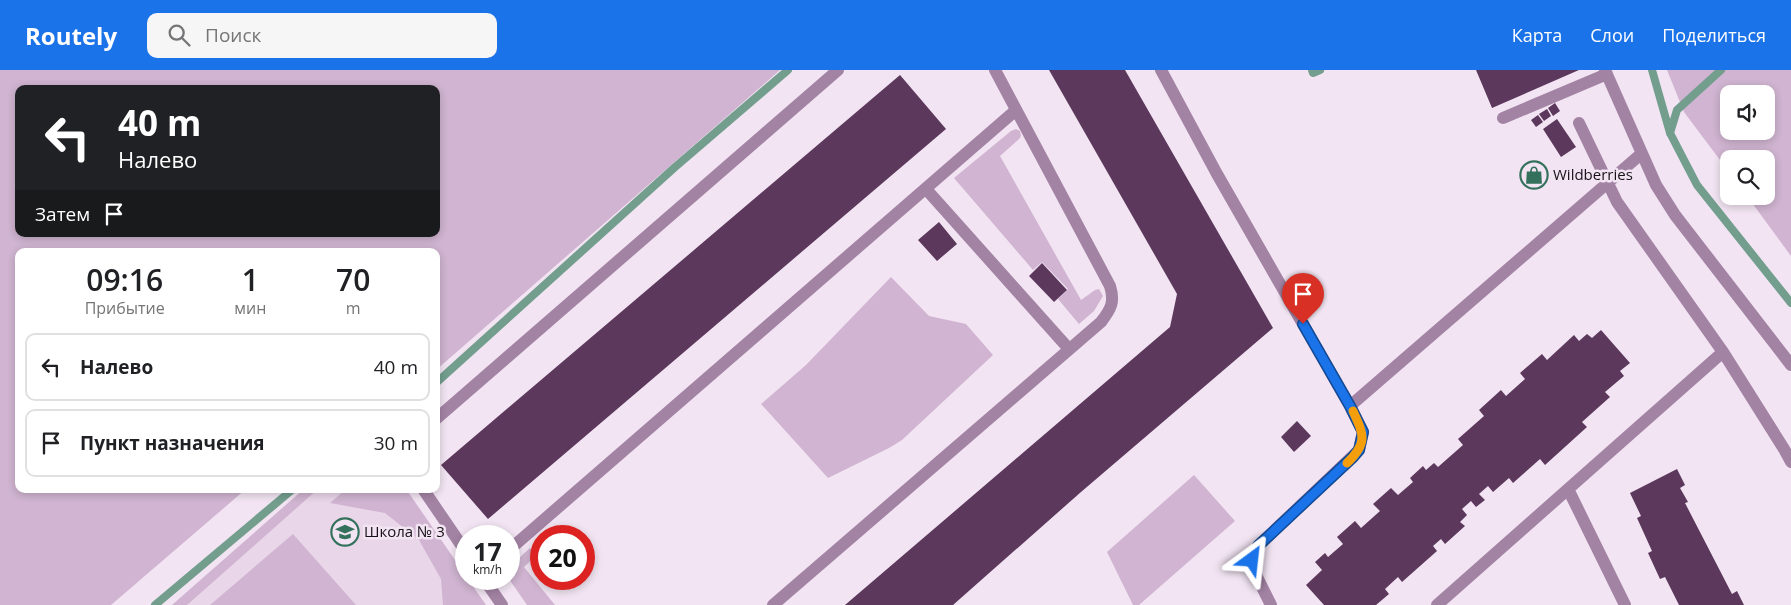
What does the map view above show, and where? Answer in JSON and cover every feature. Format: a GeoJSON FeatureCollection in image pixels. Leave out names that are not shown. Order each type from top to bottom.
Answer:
{"type":"FeatureCollection","features":[{"type":"Feature","properties":{"kind":"lane"},"geometry":{"type":"LineString","coordinates":[[440,416],[838,70]]}},
{"type":"Feature","properties":{"kind":"lane"},"geometry":{"type":"LineString","coordinates":[[774,605],[1101,322],[1109,312],[1113,297],[1110,286],[995,70]]}},
{"type":"Feature","properties":{"kind":"lane"},"geometry":{"type":"LineString","coordinates":[[1161,70],[1217,174],[1363,432],[1359,450],[1258,546],[1252,560],[1257,577],[1271,605]]}},
{"type":"Feature","properties":{"kind":"lane"},"geometry":{"type":"LineString","coordinates":[[1503,118],[1606,72],[1656,185],[1675,215],[1791,365]]}},
{"type":"Feature","properties":{"kind":"lane"},"geometry":{"type":"LineString","coordinates":[[520,540],[1016,110]]}},
{"type":"Feature","properties":{"kind":"lane"},"geometry":{"type":"LineString","coordinates":[[1579,123],[1617,202],[1723,352],[1791,462]]}},
{"type":"Feature","properties":{"kind":"lane"},"geometry":{"type":"LineString","coordinates":[[1350,406],[1606,182],[1641,154]]}},
{"type":"Feature","properties":{"kind":"lane"},"geometry":{"type":"LineString","coordinates":[[926,189],[1069,349]]}},
{"type":"Feature","properties":{"kind":"lane"},"geometry":{"type":"LineString","coordinates":[[1437,605],[1723,352]]}},
{"type":"Feature","properties":{"kind":"lane"},"geometry":{"type":"LineString","coordinates":[[1568,489],[1625,605]]}},
{"type":"Feature","properties":{"kind":"lane"},"geometry":{"type":"LineString","coordinates":[[426,493],[455,536]]}},
{"type":"Feature","properties":{"kind":"lane"},"geometry":{"type":"LineString","coordinates":[[492,590],[502,605]]}},
{"type":"Feature","properties":{"kind":"shaded area"},"geometry":{"type":"Polygon","coordinates":[[[0,70],[780,70],[440,367],[440,248],[15,248],[15,493],[241,493],[111,605],[0,605],[0,70]]]}},
{"type":"Feature","properties":{"kind":"shaded area"},"geometry":{"type":"Polygon","coordinates":[[[1667,70],[1791,70],[1791,256],[1754,205],[1775,205],[1775,150],[1720,150],[1720,160],[1684,112],[1667,70]]]}},
{"type":"Feature","properties":{"kind":"shaded area"},"geometry":{"type":"Polygon","coordinates":[[[1016,129],[1020,131],[1021,136],[1000,156],[1081,300],[1099,289],[1103,296],[1094,311],[1079,324],[1058,299],[1068,289],[1042,262],[1033,270],[954,178],[1011,131],[1016,129]]]}},
{"type":"Feature","properties":{"kind":"shaded area"},"geometry":{"type":"Polygon","coordinates":[[[891,277],[929,316],[966,324],[993,355],[902,440],[828,478],[761,404],[806,365],[891,277]]]}},
{"type":"Feature","properties":{"kind":"shaded area"},"geometry":{"type":"Polygon","coordinates":[[[1194,475],[1235,521],[1139,605],[1133,605],[1107,552],[1194,475]]]}},
{"type":"Feature","properties":{"kind":"shaded area","name":"Школа № 3"},"geometry":{"type":"Polygon","coordinates":[[[299,493],[409,493],[455,560],[455,590],[474,590],[486,605],[172,605],[299,493]]]}},
{"type":"Feature","properties":{"kind":"shaded area"},"geometry":{"type":"Polygon","coordinates":[[[299,493],[313,493],[187,605],[172,605],[299,493]]]}},
{"type":"Feature","properties":{"kind":"shaded area"},"geometry":{"type":"Polygon","coordinates":[[[341,493],[409,493],[455,560],[455,590],[476,590],[486,605],[443,605],[441,579],[419,540],[385,513],[330,503],[341,493]]]}},
{"type":"Feature","properties":{"kind":"shaded area"},"geometry":{"type":"Polygon","coordinates":[[[293,534],[356,605],[210,605],[293,534]]]}},
{"type":"Feature","properties":{"kind":"shaded area"},"geometry":{"type":"Polygon","coordinates":[[[530,548],[530,561],[524,567],[530,574],[530,590],[543,590],[555,605],[527,605],[517,590],[520,590],[520,557],[530,548]]]}},
{"type":"Feature","properties":{"kind":"building"},"geometry":{"type":"Polygon","coordinates":[[[1049,70],[1125,70],[1273,328],[1081,492],[953,605],[845,605],[1170,327],[1177,294],[1049,70]]]}},
{"type":"Feature","properties":{"kind":"building"},"geometry":{"type":"Polygon","coordinates":[[[1476,70],[1579,70],[1492,108],[1476,70]]]}},
{"type":"Feature","properties":{"kind":"building"},"geometry":{"type":"Polygon","coordinates":[[[900,75],[946,129],[488,519],[441,465],[900,75]]]}},
{"type":"Feature","properties":{"kind":"building"},"geometry":{"type":"Polygon","coordinates":[[[1555,103],[1560,111],[1553,116],[1548,108],[1555,103]]]}},
{"type":"Feature","properties":{"kind":"building"},"geometry":{"type":"Polygon","coordinates":[[[1547,109],[1551,116],[1544,121],[1539,114],[1547,109]]]}},
{"type":"Feature","properties":{"kind":"building"},"geometry":{"type":"Polygon","coordinates":[[[1538,115],[1543,122],[1536,127],[1531,120],[1538,115]]]}},
{"type":"Feature","properties":{"kind":"building"},"geometry":{"type":"Polygon","coordinates":[[[1557,119],[1576,147],[1561,157],[1543,129],[1557,119]]]}},
{"type":"Feature","properties":{"kind":"building"},"geometry":{"type":"Polygon","coordinates":[[[939,222],[957,244],[937,261],[918,240],[939,222]]]}},
{"type":"Feature","properties":{"kind":"building"},"geometry":{"type":"Polygon","coordinates":[[[1042,263],[1067,290],[1054,302],[1029,276],[1042,263]]]}},
{"type":"Feature","properties":{"kind":"building"},"geometry":{"type":"Polygon","coordinates":[[[1601,330],[1630,363],[1620,371],[1624,376],[1605,392],[1610,397],[1582,422],[1587,427],[1545,465],[1540,459],[1513,483],[1509,478],[1493,492],[1488,486],[1479,494],[1485,500],[1476,507],[1471,501],[1462,509],[1467,515],[1460,522],[1465,526],[1445,544],[1441,539],[1433,546],[1437,551],[1402,582],[1398,577],[1385,589],[1389,594],[1376,605],[1324,605],[1306,585],[1322,570],[1315,562],[1325,553],[1328,557],[1343,544],[1337,537],[1355,521],[1361,528],[1380,511],[1373,504],[1391,488],[1398,495],[1413,482],[1410,478],[1423,466],[1426,470],[1434,463],[1438,467],[1463,445],[1458,439],[1484,416],[1479,410],[1501,390],[1506,396],[1525,379],[1520,373],[1542,354],[1547,360],[1574,335],[1579,341],[1587,334],[1592,338],[1601,330]]]}},
{"type":"Feature","properties":{"kind":"building"},"geometry":{"type":"Polygon","coordinates":[[[1297,421],[1311,436],[1294,452],[1281,437],[1297,421]]]}},
{"type":"Feature","properties":{"kind":"building"},"geometry":{"type":"Polygon","coordinates":[[[1677,469],[1685,485],[1680,488],[1688,502],[1685,503],[1732,594],[1737,591],[1744,605],[1679,605],[1665,577],[1660,579],[1648,553],[1652,551],[1637,518],[1641,516],[1630,493],[1677,469]]]}},
{"type":"Feature","properties":{"kind":"waterway"},"geometry":{"type":"LineString","coordinates":[[440,379],[674,168],[788,70]]}},
{"type":"Feature","properties":{"kind":"waterway"},"geometry":{"type":"LineString","coordinates":[[1312,70],[1313,73],[1320,70]]}},
{"type":"Feature","properties":{"kind":"waterway"},"geometry":{"type":"LineString","coordinates":[[1652,70],[1670,133],[1697,185],[1791,303]]}},
{"type":"Feature","properties":{"kind":"waterway"},"geometry":{"type":"LineString","coordinates":[[1670,133],[1677,110],[1721,70]]}},
{"type":"Feature","properties":{"kind":"waterway"},"geometry":{"type":"LineString","coordinates":[[155,605],[288,493]]}},
{"type":"Feature","properties":{"kind":"slow traffic"},"geometry":{"type":"LineString","coordinates":[[1347,463],[1362,444],[1363,432],[1353,411]]}},
{"type":"Feature","properties":{"kind":"place","name":"Wildberries"},"geometry":{"type":"Point","coordinates":[1534,175]}},
{"type":"Feature","properties":{"kind":"place","name":"Школа № 3"},"geometry":{"type":"Point","coordinates":[345,532]}},
{"type":"Feature","properties":{"kind":"route"},"geometry":{"type":"LineString","coordinates":[[1252,560],[1258,546],[1353,457],[1362,444],[1363,432],[1303,324]]}}]}
